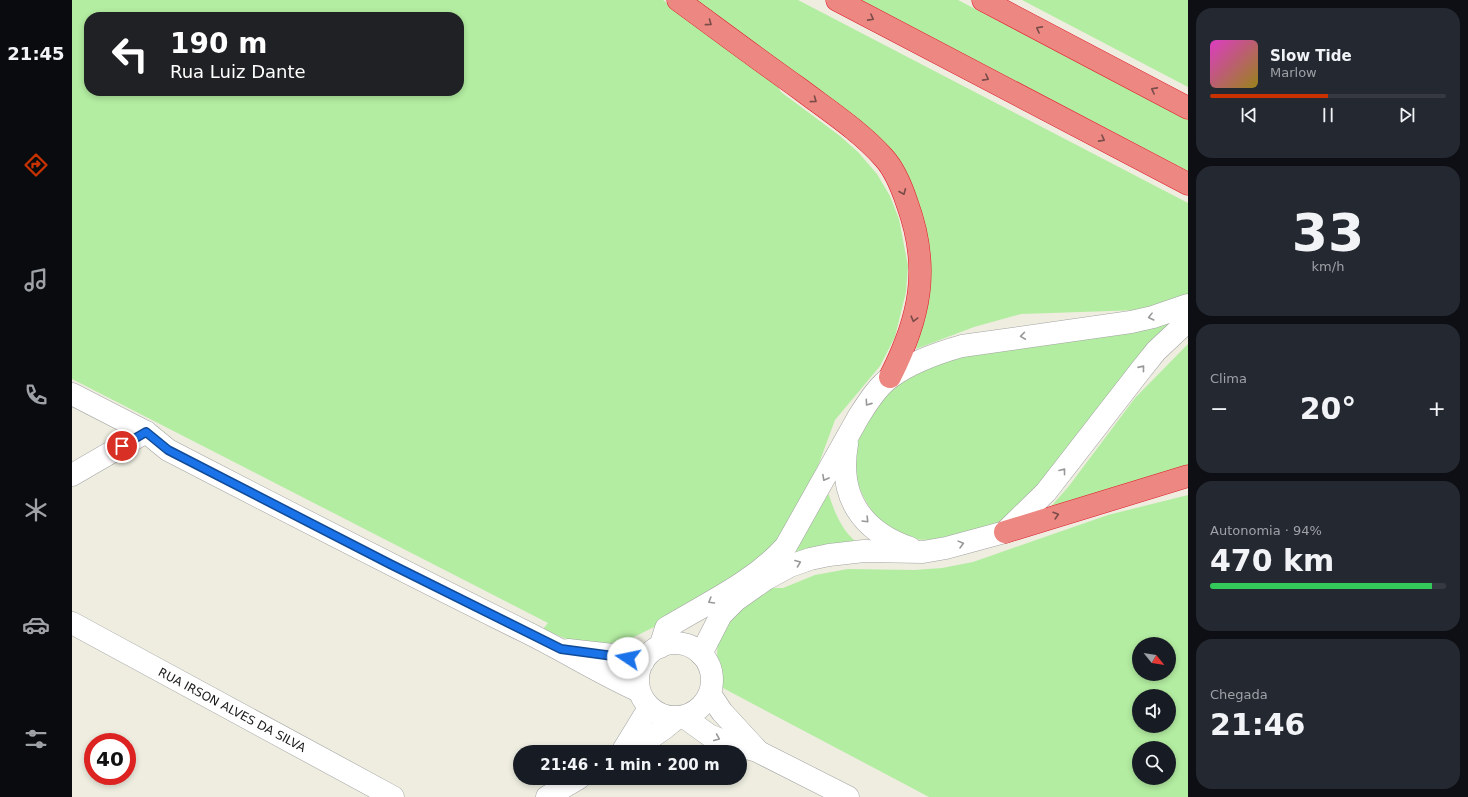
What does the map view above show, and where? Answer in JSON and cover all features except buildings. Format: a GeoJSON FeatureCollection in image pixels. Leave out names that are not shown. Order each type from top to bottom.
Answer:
{"type":"FeatureCollection","features":[{"type":"Feature","properties":{"kind":"highway"},"geometry":{"type":"LineString","coordinates":[[678,0],[850,126],[885,159],[899,183],[914,221],[920,254],[920,286],[915,317],[905,346],[890,377]]}},
{"type":"Feature","properties":{"kind":"highway"},"geometry":{"type":"LineString","coordinates":[[837,0],[1188,184]]}},
{"type":"Feature","properties":{"kind":"highway"},"geometry":{"type":"LineString","coordinates":[[983,0],[1188,108]]}},
{"type":"Feature","properties":{"kind":"highway"},"geometry":{"type":"LineString","coordinates":[[1005,532],[1188,476]]}},
{"type":"Feature","properties":{"kind":"street"},"geometry":{"type":"LineString","coordinates":[[660,647],[666,628],[749,579],[772,561],[786,546],[850,431],[870,399],[890,377],[920,360],[962,346],[1131,322],[1153,317],[1188,305]]}},
{"type":"Feature","properties":{"kind":"street"},"geometry":{"type":"LineString","coordinates":[[701,654],[722,615],[736,600],[766,579],[790,566],[810,559],[829,555],[864,551],[923,552],[946,548],[1005,532],[1046,492],[1156,351],[1188,321]]}},
{"type":"Feature","properties":{"kind":"street"},"geometry":{"type":"LineString","coordinates":[[72,394],[146,432],[168,450],[397,568],[561,649],[644,699],[662,716],[681,717],[709,735],[728,743],[757,751],[848,797]]}},
{"type":"Feature","properties":{"kind":"street"},"geometry":{"type":"LineString","coordinates":[[850,431],[844,462],[845,481],[851,499],[861,516],[891,541],[923,552]]}},
{"type":"Feature","properties":{"kind":"street"},"geometry":{"type":"LineString","coordinates":[[72,475],[146,432]]}},
{"type":"Feature","properties":{"kind":"street","name":"RUA IRSON ALVES DA SILVA"},"geometry":{"type":"LineString","coordinates":[[72,623],[393,797]]}},
{"type":"Feature","properties":{"kind":"street"},"geometry":{"type":"LineString","coordinates":[[626,745],[644,699],[638,676],[643,662],[650,653],[660,647],[668,644],[686,645],[701,654],[710,666],[713,680],[710,694],[700,709],[681,717],[642,745]]}},
{"type":"Feature","properties":{"kind":"street"},"geometry":{"type":"LineString","coordinates":[[561,649],[613,655],[643,662]]}},
{"type":"Feature","properties":{"kind":"street"},"geometry":{"type":"LineString","coordinates":[[710,694],[722,712],[757,751]]}},
{"type":"Feature","properties":{"kind":"street"},"geometry":{"type":"LineString","coordinates":[[547,797],[567,785]]}},
{"type":"Feature","properties":{"kind":"green space"},"geometry":{"type":"Polygon","coordinates":[[[72,0],[663,0],[773,79],[781,92],[840,136],[858,152],[877,174],[890,196],[899,219],[908,266],[906,292],[895,337],[880,366],[835,420],[815,474],[769,554],[658,625],[632,638],[596,647],[578,644],[543,629],[548,623],[72,379],[72,0]]]}},
{"type":"Feature","properties":{"kind":"green space"},"geometry":{"type":"Polygon","coordinates":[[[691,0],[798,0],[1188,203],[1188,294],[1140,310],[1021,314],[974,327],[916,349],[927,309],[928,274],[913,196],[691,0]]]}},
{"type":"Feature","properties":{"kind":"green space"},"geometry":{"type":"Polygon","coordinates":[[[860,0],[958,0],[1188,120],[1188,171],[860,0]]]}},
{"type":"Feature","properties":{"kind":"green space"},"geometry":{"type":"Polygon","coordinates":[[[1022,0],[1188,0],[1188,87],[1022,0]]]}},
{"type":"Feature","properties":{"kind":"green space"},"geometry":{"type":"Polygon","coordinates":[[[1170,321],[1176,323],[1016,511],[996,525],[979,533],[958,537],[933,540],[917,539],[910,538],[888,527],[870,509],[859,486],[856,474],[855,462],[859,437],[866,421],[875,407],[888,393],[906,379],[926,368],[958,356],[1170,321]]]}},
{"type":"Feature","properties":{"kind":"green space"},"geometry":{"type":"Polygon","coordinates":[[[1188,344],[1188,469],[1047,511],[1069,486],[1135,398],[1188,344]]]}},
{"type":"Feature","properties":{"kind":"green space"},"geometry":{"type":"Polygon","coordinates":[[[827,494],[829,495],[840,523],[849,535],[860,545],[789,556],[827,494]]]}},
{"type":"Feature","properties":{"kind":"green space"},"geometry":{"type":"Polygon","coordinates":[[[1188,495],[1188,797],[929,797],[723,688],[717,655],[718,637],[738,609],[768,588],[783,588],[815,575],[848,569],[914,570],[942,568],[973,562],[1108,515],[1188,495]]]}},
{"type":"Feature","properties":{"kind":"route"},"geometry":{"type":"LineString","coordinates":[[122,446],[146,432],[168,450],[390,564],[561,649],[628,658]]}}]}
